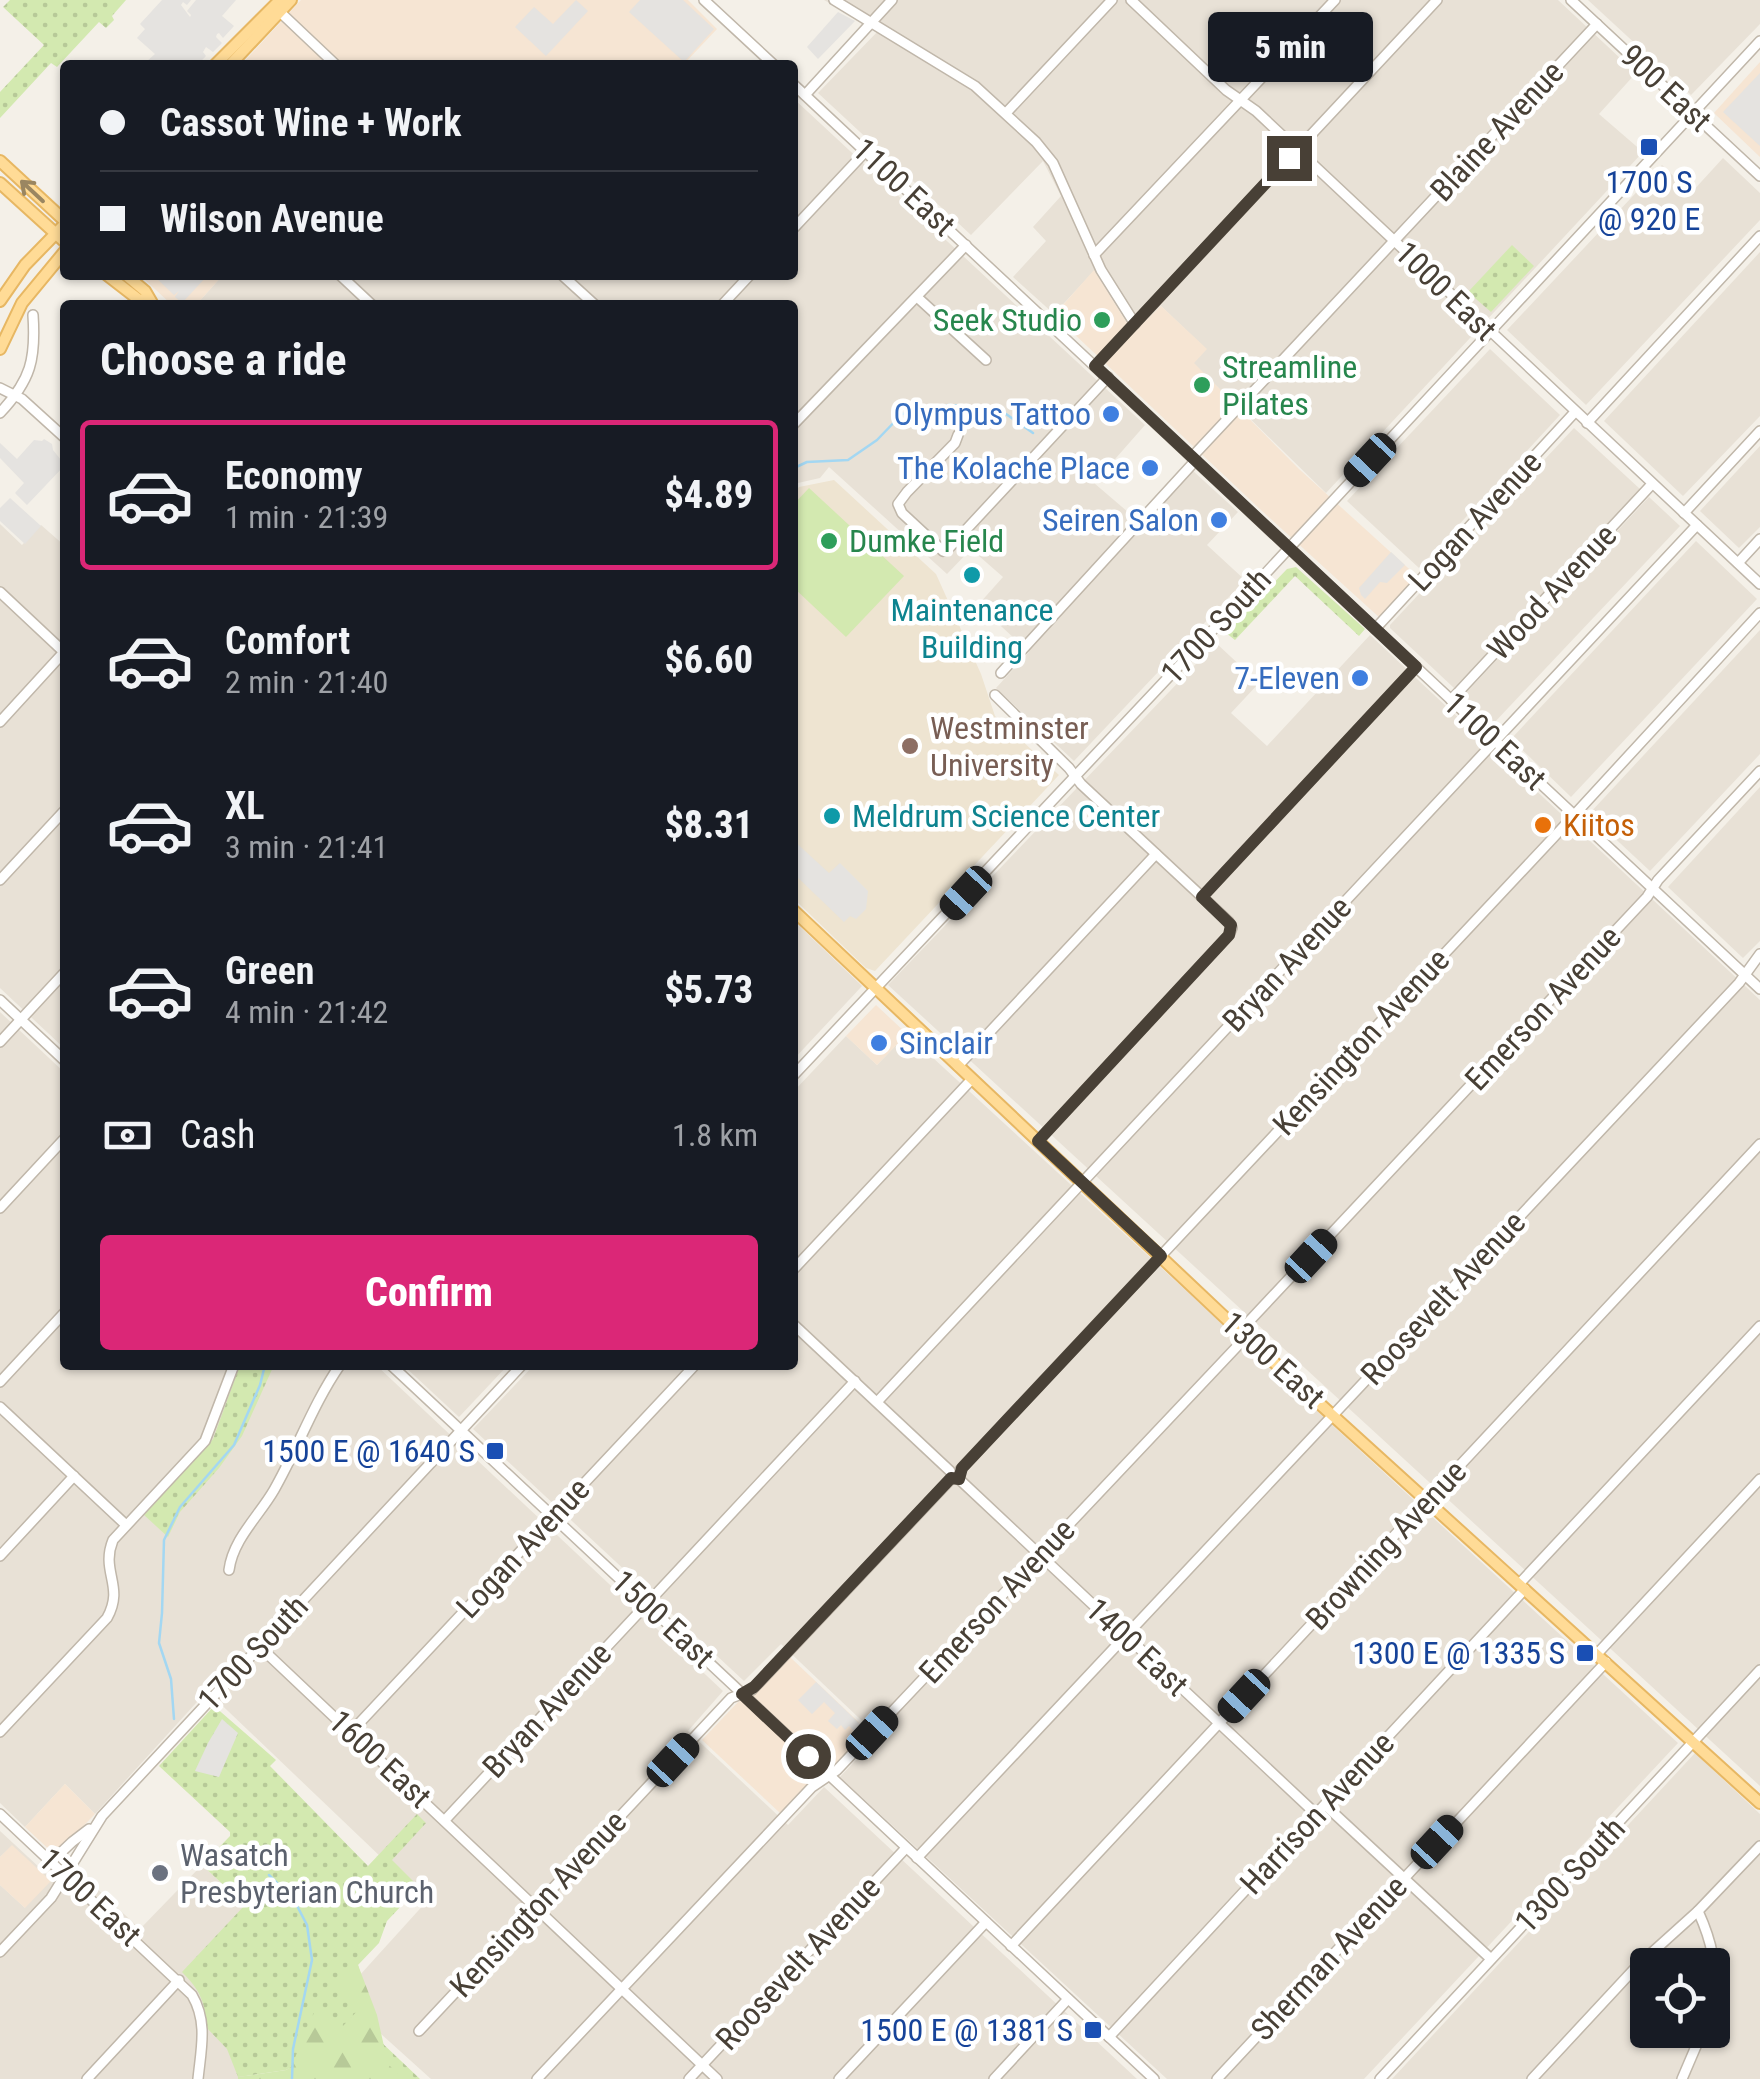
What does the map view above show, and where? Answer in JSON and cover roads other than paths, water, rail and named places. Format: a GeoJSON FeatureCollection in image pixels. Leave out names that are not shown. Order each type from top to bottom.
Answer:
{"type":"FeatureCollection","features":[{"type":"Feature","properties":{"kind":"main road"},"geometry":{"type":"LineString","coordinates":[[225,60],[291,0]]}},
{"type":"Feature","properties":{"kind":"main road"},"geometry":{"type":"LineString","coordinates":[[0,161],[60,217]]}},
{"type":"Feature","properties":{"kind":"main road"},"geometry":{"type":"LineString","coordinates":[[0,183],[60,238]]}},
{"type":"Feature","properties":{"kind":"main road"},"geometry":{"type":"LineString","coordinates":[[0,301],[60,228]]}},
{"type":"Feature","properties":{"kind":"main road"},"geometry":{"type":"LineString","coordinates":[[0,349],[22,303],[60,257]]}},
{"type":"Feature","properties":{"kind":"main road"},"geometry":{"type":"LineString","coordinates":[[113,280],[138,300]]}},
{"type":"Feature","properties":{"kind":"main road"},"geometry":{"type":"LineString","coordinates":[[132,280],[150,300]]}},
{"type":"Feature","properties":{"kind":"main road","name":"1300 East"},"geometry":{"type":"LineString","coordinates":[[798,915],[1243,1334],[1760,1803]]}},
{"type":"Feature","properties":{"kind":"street"},"geometry":{"type":"LineString","coordinates":[[704,0],[769,60]]}},
{"type":"Feature","properties":{"kind":"street"},"geometry":{"type":"LineString","coordinates":[[834,0],[964,78],[1036,142],[1054,163],[1094,255],[1135,324]]}},
{"type":"Feature","properties":{"kind":"street"},"geometry":{"type":"LineString","coordinates":[[806,95],[892,0]]}},
{"type":"Feature","properties":{"kind":"street"},"geometry":{"type":"LineString","coordinates":[[1006,113],[1112,0]]}},
{"type":"Feature","properties":{"kind":"street","name":"1000 East"},"geometry":{"type":"LineString","coordinates":[[1130,0],[1297,150],[1760,584]]}},
{"type":"Feature","properties":{"kind":"street"},"geometry":{"type":"LineString","coordinates":[[1094,255],[1335,0]]}},
{"type":"Feature","properties":{"kind":"street"},"geometry":{"type":"LineString","coordinates":[[1095,366],[1438,0]]}},
{"type":"Feature","properties":{"kind":"street","name":"900 East"},"geometry":{"type":"LineString","coordinates":[[1571,0],[1760,176]]}},
{"type":"Feature","properties":{"kind":"street"},"geometry":{"type":"LineString","coordinates":[[280,6],[331,60]]}},
{"type":"Feature","properties":{"kind":"street","name":"Blaine Avenue"},"geometry":{"type":"LineString","coordinates":[[1002,673],[1194,458],[1597,24]]}},
{"type":"Feature","properties":{"kind":"street","name":"1700 South"},"geometry":{"type":"LineString","coordinates":[[798,1071],[1760,41]]}},
{"type":"Feature","properties":{"kind":"street","name":"1100 East"},"geometry":{"type":"LineString","coordinates":[[798,88],[1760,989]]}},
{"type":"Feature","properties":{"kind":"street"},"geometry":{"type":"LineString","coordinates":[[798,224],[866,151]]}},
{"type":"Feature","properties":{"kind":"street"},"geometry":{"type":"LineString","coordinates":[[1586,423],[1760,236]]}},
{"type":"Feature","properties":{"kind":"street"},"geometry":{"type":"LineString","coordinates":[[798,420],[966,245]]}},
{"type":"Feature","properties":{"kind":"street"},"geometry":{"type":"LineString","coordinates":[[345,280],[367,300]]}},
{"type":"Feature","properties":{"kind":"street"},"geometry":{"type":"LineString","coordinates":[[572,280],[590,300]]}},
{"type":"Feature","properties":{"kind":"street"},"geometry":{"type":"LineString","coordinates":[[727,300],[745,280]]}},
{"type":"Feature","properties":{"kind":"street"},"geometry":{"type":"LineString","coordinates":[[917,297],[986,360]]}},
{"type":"Feature","properties":{"kind":"street"},"geometry":{"type":"LineString","coordinates":[[0,413],[16,395],[33,362],[33,315]]}},
{"type":"Feature","properties":{"kind":"street"},"geometry":{"type":"LineString","coordinates":[[958,434],[955,443],[898,504],[902,514],[942,550],[952,544],[1108,378]]}},
{"type":"Feature","properties":{"kind":"street"},"geometry":{"type":"LineString","coordinates":[[0,388],[16,395],[60,434]]}},
{"type":"Feature","properties":{"kind":"street","name":"Logan Avenue"},"geometry":{"type":"LineString","coordinates":[[1375,629],[1575,412]]}},
{"type":"Feature","properties":{"kind":"street"},"geometry":{"type":"LineString","coordinates":[[1684,514],[1760,432]]}},
{"type":"Feature","properties":{"kind":"street","name":"Wood Avenue"},"geometry":{"type":"LineString","coordinates":[[1451,700],[1652,484]]}},
{"type":"Feature","properties":{"kind":"street","name":"Bryan Avenue"},"geometry":{"type":"LineString","coordinates":[[877,1402],[1697,525]]}},
{"type":"Feature","properties":{"kind":"street"},"geometry":{"type":"LineString","coordinates":[[1738,563],[1760,540]]}},
{"type":"Feature","properties":{"kind":"street"},"geometry":{"type":"LineString","coordinates":[[0,592],[60,647]]}},
{"type":"Feature","properties":{"kind":"street","name":"Kensington Avenue"},"geometry":{"type":"LineString","coordinates":[[419,2032],[731,1698],[754,1687],[955,1475],[1760,612]]}},
{"type":"Feature","properties":{"kind":"street"},"geometry":{"type":"LineString","coordinates":[[0,722],[60,657]]}},
{"type":"Feature","properties":{"kind":"street"},"geometry":{"type":"LineString","coordinates":[[1202,897],[1416,667]]}},
{"type":"Feature","properties":{"kind":"street"},"geometry":{"type":"LineString","coordinates":[[995,695],[1231,925],[1229,935],[1038,1141]]}},
{"type":"Feature","properties":{"kind":"street","name":"Emerson Avenue"},"geometry":{"type":"LineString","coordinates":[[537,2079],[812,1788],[837,1770],[1040,1555],[1760,771]]}},
{"type":"Feature","properties":{"kind":"street"},"geometry":{"type":"LineString","coordinates":[[0,880],[60,815]]}},
{"type":"Feature","properties":{"kind":"street"},"geometry":{"type":"LineString","coordinates":[[958,1066],[1156,854]]}},
{"type":"Feature","properties":{"kind":"street","name":"Roosevelt Avenue"},"geometry":{"type":"LineString","coordinates":[[917,1858],[1715,1008],[1760,954]]}},
{"type":"Feature","properties":{"kind":"street"},"geometry":{"type":"LineString","coordinates":[[0,1042],[60,977]]}},
{"type":"Feature","properties":{"kind":"street"},"geometry":{"type":"LineString","coordinates":[[0,1000],[60,1056]]}},
{"type":"Feature","properties":{"kind":"street"},"geometry":{"type":"LineString","coordinates":[[798,1266],[972,1080]]}},
{"type":"Feature","properties":{"kind":"street"},"geometry":{"type":"LineString","coordinates":[[0,1208],[60,1143]]}},
{"type":"Feature","properties":{"kind":"street","name":"Browning Avenue"},"geometry":{"type":"LineString","coordinates":[[1011,1946],[1760,1144]]}},
{"type":"Feature","properties":{"kind":"street"},"geometry":{"type":"LineString","coordinates":[[0,1382],[60,1317]]}},
{"type":"Feature","properties":{"kind":"street","name":"Harrison Avenue"},"geometry":{"type":"LineString","coordinates":[[1108,2037],[1760,1326]]}},
{"type":"Feature","properties":{"kind":"street","name":"1400 East"},"geometry":{"type":"LineString","coordinates":[[798,1329],[1316,1814]]}},
{"type":"Feature","properties":{"kind":"street"},"geometry":{"type":"LineString","coordinates":[[0,1732],[107,1618],[116,1596],[107,1560],[113,1540],[205,1441],[232,1370]]}},
{"type":"Feature","properties":{"kind":"street"},"geometry":{"type":"LineString","coordinates":[[229,1570],[234,1550],[274,1490],[320,1395],[337,1370]]}},
{"type":"Feature","properties":{"kind":"street","name":"1500 East"},"geometry":{"type":"LineString","coordinates":[[396,1370],[1154,2079]]}},
{"type":"Feature","properties":{"kind":"street","name":"1700 South"},"geometry":{"type":"LineString","coordinates":[[0,1952],[51,1898],[96,1824],[517,1370]]}},
{"type":"Feature","properties":{"kind":"street","name":"Logan Avenue"},"geometry":{"type":"LineString","coordinates":[[351,1732],[690,1370]]}},
{"type":"Feature","properties":{"kind":"street","name":"Bryan Avenue"},"geometry":{"type":"LineString","coordinates":[[444,1820],[854,1381]]}},
{"type":"Feature","properties":{"kind":"street"},"geometry":{"type":"LineString","coordinates":[[0,1407],[126,1525]]}},
{"type":"Feature","properties":{"kind":"street"},"geometry":{"type":"LineString","coordinates":[[0,1556],[74,1476]]}},
{"type":"Feature","properties":{"kind":"street","name":"Sherman Avenue"},"geometry":{"type":"LineString","coordinates":[[1217,2079],[1404,1878],[1760,1479]]}},
{"type":"Feature","properties":{"kind":"street","name":"1600 East"},"geometry":{"type":"LineString","coordinates":[[259,1646],[717,2079]]}},
{"type":"Feature","properties":{"kind":"street","name":"1300 South"},"geometry":{"type":"LineString","coordinates":[[1380,2079],[1760,1670]]}},
{"type":"Feature","properties":{"kind":"street"},"geometry":{"type":"LineString","coordinates":[[1324,1805],[1491,1959]]}},
{"type":"Feature","properties":{"kind":"street","name":"1700 East"},"geometry":{"type":"LineString","coordinates":[[0,1814],[179,1980]]}},
{"type":"Feature","properties":{"kind":"street"},"geometry":{"type":"LineString","coordinates":[[52,1862],[96,1824]]}},
{"type":"Feature","properties":{"kind":"street"},"geometry":{"type":"LineString","coordinates":[[1532,2079],[1637,1966],[1698,1911],[1760,1846]]}},
{"type":"Feature","properties":{"kind":"street","name":"Roosevelt Avenue"},"geometry":{"type":"LineString","coordinates":[[689,2079],[906,1848]]}},
{"type":"Feature","properties":{"kind":"street"},"geometry":{"type":"LineString","coordinates":[[1698,1911],[1712,1948]]}},
{"type":"Feature","properties":{"kind":"street"},"geometry":{"type":"LineString","coordinates":[[838,2079],[986,1922]]}},
{"type":"Feature","properties":{"kind":"street"},"geometry":{"type":"LineString","coordinates":[[87,2079],[179,1980],[202,2016],[198,2079]]}},
{"type":"Feature","properties":{"kind":"street"},"geometry":{"type":"LineString","coordinates":[[994,2079],[1068,1999]]}},
{"type":"Feature","properties":{"kind":"street"},"geometry":{"type":"LineString","coordinates":[[1682,2079],[1695,2048]]}},
{"type":"Feature","properties":{"kind":"waterway"},"geometry":{"type":"LineString","coordinates":[[798,466],[807,462],[848,460],[877,440],[902,414],[949,405],[1006,414],[1033,433]]}},
{"type":"Feature","properties":{"kind":"waterway"},"geometry":{"type":"LineString","coordinates":[[174,1719],[171,1679],[159,1643],[164,1540],[180,1507],[234,1445],[264,1370]]}},
{"type":"Feature","properties":{"kind":"waterway"},"geometry":{"type":"LineString","coordinates":[[269,1875],[294,1900],[307,1925],[312,1960],[293,2049],[292,2079]]}},
{"type":"Feature","properties":{"kind":"place","name":"1700 S @ 920 E"},"geometry":{"type":"Point","coordinates":[1649,147]}},
{"type":"Feature","properties":{"kind":"place","name":"Seek Studio"},"geometry":{"type":"Point","coordinates":[1102,320]}},
{"type":"Feature","properties":{"kind":"place","name":"Streamline Pilates"},"geometry":{"type":"Point","coordinates":[1202,385]}},
{"type":"Feature","properties":{"kind":"place","name":"Olympus Tattoo"},"geometry":{"type":"Point","coordinates":[1111,414]}},
{"type":"Feature","properties":{"kind":"place","name":"The Kolache Place"},"geometry":{"type":"Point","coordinates":[1150,468]}},
{"type":"Feature","properties":{"kind":"place","name":"Seiren Salon"},"geometry":{"type":"Point","coordinates":[1219,520]}},
{"type":"Feature","properties":{"kind":"place","name":"Dumke Field"},"geometry":{"type":"Point","coordinates":[829,541]}},
{"type":"Feature","properties":{"kind":"place","name":"Maintenance Building"},"geometry":{"type":"Point","coordinates":[972,575]}},
{"type":"Feature","properties":{"kind":"place","name":"7-Eleven"},"geometry":{"type":"Point","coordinates":[1360,678]}},
{"type":"Feature","properties":{"kind":"place","name":"Westminster University"},"geometry":{"type":"Point","coordinates":[910,746]}},
{"type":"Feature","properties":{"kind":"place","name":"Meldrum Science Center"},"geometry":{"type":"Point","coordinates":[832,816]}},
{"type":"Feature","properties":{"kind":"place","name":"Kiitos"},"geometry":{"type":"Point","coordinates":[1543,825]}},
{"type":"Feature","properties":{"kind":"place","name":"Sinclair"},"geometry":{"type":"Point","coordinates":[879,1043]}},
{"type":"Feature","properties":{"kind":"place","name":"1500 E @ 1640 S"},"geometry":{"type":"Point","coordinates":[495,1451]}},
{"type":"Feature","properties":{"kind":"place","name":"1300 E @ 1335 S"},"geometry":{"type":"Point","coordinates":[1585,1653]}},
{"type":"Feature","properties":{"kind":"place","name":"Wasatch Presbyterian Church"},"geometry":{"type":"Point","coordinates":[160,1873]}},
{"type":"Feature","properties":{"kind":"place","name":"1500 E @ 1381 S"},"geometry":{"type":"Point","coordinates":[1093,2030]}}]}
